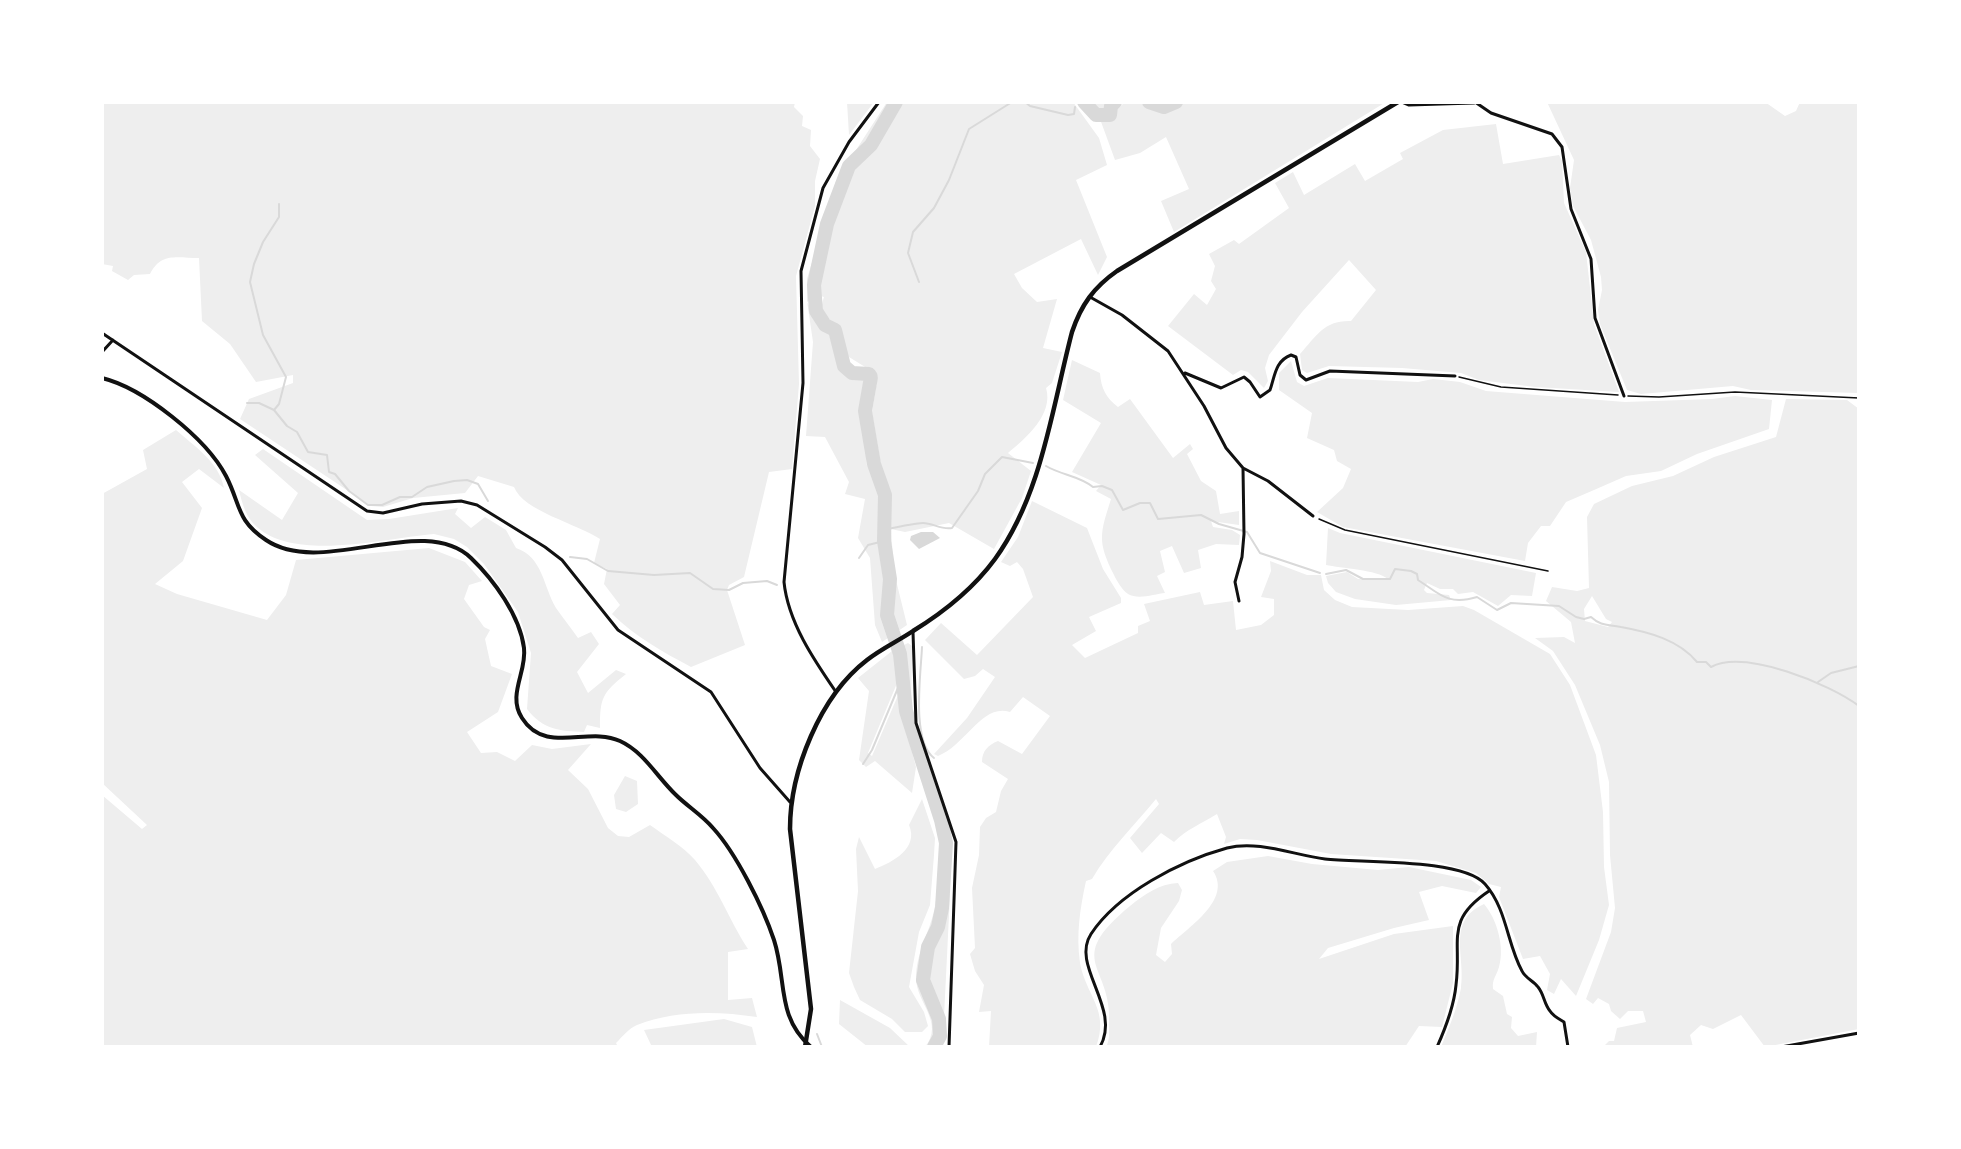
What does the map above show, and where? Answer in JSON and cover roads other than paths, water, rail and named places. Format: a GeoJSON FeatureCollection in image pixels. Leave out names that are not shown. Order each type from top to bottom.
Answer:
{"type":"FeatureCollection","features":[{"type":"Feature","properties":{"kind":"main road"},"geometry":{"type":"LineString","coordinates":[[808,1046],[811,1009],[790,829],[790,802],[802,761],[836,692],[866,660],[941,613],[974,584],[995,559],[1015,526],[1036,475],[1072,332],[1088,296],[1117,271],[1400,102]]}},
{"type":"Feature","properties":{"kind":"street"},"geometry":{"type":"LineString","coordinates":[[836,692],[792,615],[784,582],[803,382],[801,271],[823,188],[849,142],[879,102]]}},
{"type":"Feature","properties":{"kind":"street"},"geometry":{"type":"LineString","coordinates":[[1400,102],[1414,105],[1475,102],[1491,113],[1552,134],[1562,147],[1571,209],[1591,259],[1595,318],[1624,396]]}},
{"type":"Feature","properties":{"kind":"street"},"geometry":{"type":"LineString","coordinates":[[1088,296],[1122,315],[1160,345],[1183,373],[1226,448],[1243,468],[1268,481],[1313,516]]}},
{"type":"Feature","properties":{"kind":"street"},"geometry":{"type":"LineString","coordinates":[[102,333],[367,511],[383,513],[422,504],[461,501],[477,505],[545,547],[562,560],[618,630],[711,692],[760,768],[790,802]]}},
{"type":"Feature","properties":{"kind":"street"},"geometry":{"type":"LineString","coordinates":[[102,352],[113,340]]}},
{"type":"Feature","properties":{"kind":"street"},"geometry":{"type":"LineString","coordinates":[[1183,373],[1221,388],[1244,377],[1260,397],[1270,390],[1274,374],[1281,361],[1291,355],[1296,357],[1300,375],[1306,380],[1330,371],[1455,376]]}},
{"type":"Feature","properties":{"kind":"street"},"geometry":{"type":"LineString","coordinates":[[102,378],[140,393],[179,423],[225,474],[238,510],[252,530],[270,543],[296,551],[321,552],[434,542],[452,545],[470,556],[496,589],[519,629],[525,650],[516,697],[522,718],[538,733],[553,739],[604,737],[619,740],[645,760],[676,795],[711,824],[745,878],[773,938],[783,983],[786,1013],[808,1046]]}},
{"type":"Feature","properties":{"kind":"street"},"geometry":{"type":"LineString","coordinates":[[1239,601],[1235,582],[1245,534],[1243,468]]}},
{"type":"Feature","properties":{"kind":"street"},"geometry":{"type":"LineString","coordinates":[[913,632],[916,723],[956,842],[949,1047]]}},
{"type":"Feature","properties":{"kind":"street"},"geometry":{"type":"LineString","coordinates":[[1100,1047],[1106,1020],[1084,951],[1090,936],[1109,914],[1149,882],[1226,848],[1259,846],[1327,859],[1397,862],[1439,868],[1478,879],[1489,891],[1502,913],[1522,972],[1541,990],[1551,1013],[1564,1022],[1568,1047]]}},
{"type":"Feature","properties":{"kind":"street"},"geometry":{"type":"LineString","coordinates":[[1437,1047],[1456,986],[1459,923],[1470,905],[1489,891]]}},
{"type":"Feature","properties":{"kind":"street"},"geometry":{"type":"LineString","coordinates":[[1781,1047],[1859,1033]]}},
{"type":"Feature","properties":{"kind":"waterway"},"geometry":{"type":"LineString","coordinates":[[896,102],[871,145],[849,166],[827,224],[814,285],[816,311],[825,325],[835,330],[844,366],[852,373],[869,374],[871,377],[865,411],[874,464],[885,495],[884,541],[890,579],[887,615],[900,654],[906,711],[941,820],[946,843],[942,908],[938,927],[928,947],[923,980],[939,1019],[940,1036],[934,1047]]}},
{"type":"Feature","properties":{"kind":"waterway"},"geometry":{"type":"LineString","coordinates":[[919,282],[908,253],[913,232],[934,208],[949,180],[969,129],[1012,102]]}},
{"type":"Feature","properties":{"kind":"waterway"},"geometry":{"type":"LineString","coordinates":[[1025,102],[1030,106],[1068,115],[1074,114],[1075,107]]}},
{"type":"Feature","properties":{"kind":"waterway"},"geometry":{"type":"LineString","coordinates":[[1084,102],[1096,115],[1110,115],[1111,106],[1115,102]]}},
{"type":"Feature","properties":{"kind":"waterway"},"geometry":{"type":"LineString","coordinates":[[1149,102],[1164,107],[1176,102]]}},
{"type":"Feature","properties":{"kind":"waterway"},"geometry":{"type":"LineString","coordinates":[[1081,104],[1086,107]]}},
{"type":"Feature","properties":{"kind":"waterway"},"geometry":{"type":"LineString","coordinates":[[274,410],[279,404],[286,377],[263,335],[250,282],[263,242],[279,217],[279,204]]}},
{"type":"Feature","properties":{"kind":"waterway"},"geometry":{"type":"LineString","coordinates":[[247,403],[259,403],[274,410],[287,426],[297,432],[308,452],[327,455],[329,472],[335,474],[349,491],[368,505],[382,505],[400,497],[412,497],[427,487],[467,480],[478,484],[488,501]]}},
{"type":"Feature","properties":{"kind":"waterway"},"geometry":{"type":"LineString","coordinates":[[884,530],[923,523],[952,528],[978,491],[985,474],[1002,457],[1033,463]]}},
{"type":"Feature","properties":{"kind":"waterway"},"geometry":{"type":"LineString","coordinates":[[1046,466],[1082,480],[1093,487],[1102,486],[1112,490],[1123,510],[1140,503],[1150,503],[1158,519],[1201,515],[1219,524],[1247,532],[1260,553],[1320,573]]}},
{"type":"Feature","properties":{"kind":"waterway"},"geometry":{"type":"LineString","coordinates":[[859,558],[868,545],[884,541]]}},
{"type":"Feature","properties":{"kind":"waterway"},"geometry":{"type":"LineString","coordinates":[[570,557],[587,559],[608,571],[654,575],[690,573],[713,589],[729,590],[743,583],[767,581],[777,585]]}},
{"type":"Feature","properties":{"kind":"waterway"},"geometry":{"type":"LineString","coordinates":[[1326,574],[1346,570],[1363,579],[1390,579],[1395,569],[1411,571],[1417,574],[1418,580],[1444,597],[1458,600],[1477,597],[1497,610],[1511,603],[1559,606],[1576,617],[1584,619],[1591,617],[1602,624],[1642,631],[1663,638],[1690,654],[1697,662],[1706,662],[1711,667],[1744,662],[1765,666],[1808,679],[1846,697],[1859,706]]}},
{"type":"Feature","properties":{"kind":"waterway"},"geometry":{"type":"LineString","coordinates":[[922,647],[919,689],[920,722],[922,737],[934,758]]}},
{"type":"Feature","properties":{"kind":"waterway"},"geometry":{"type":"LineString","coordinates":[[1818,682],[1831,673],[1859,666]]}},
{"type":"Feature","properties":{"kind":"waterway"},"geometry":{"type":"LineString","coordinates":[[863,764],[872,750],[903,676]]}},
{"type":"Feature","properties":{"kind":"waterway"},"geometry":{"type":"LineString","coordinates":[[817,1034],[822,1047]]}}]}
